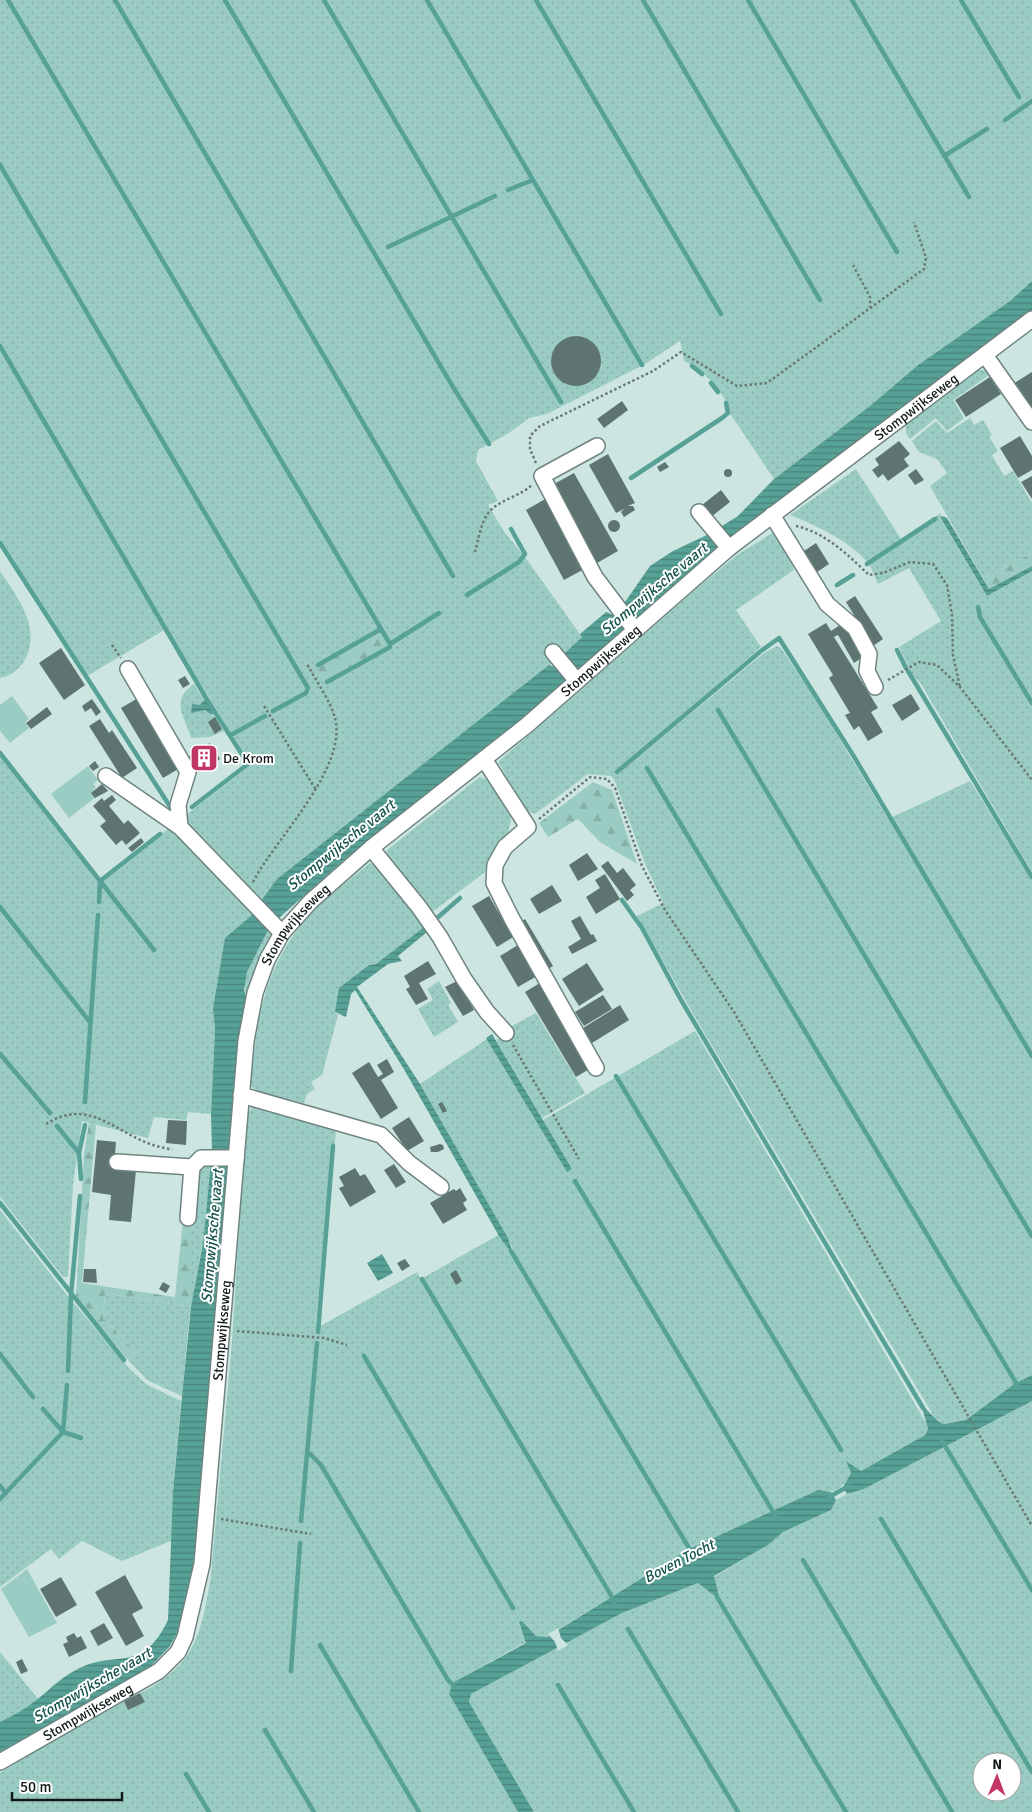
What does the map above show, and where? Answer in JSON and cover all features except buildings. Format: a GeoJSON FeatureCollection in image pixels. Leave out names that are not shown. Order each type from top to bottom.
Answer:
{"type":"FeatureCollection","features":[{"type":"Feature","properties":{"kind":"street","name":"Stompwijkseweg"},"geometry":{"type":"LineString","coordinates":[[0,1762],[141,1677],[159,1671],[178,1652],[185,1638],[202,1564],[207,1516],[223,1330],[233,1158],[246,1041],[255,993],[278,928],[371,848],[527,726],[575,679],[728,546],[772,516],[1032,319]]}},
{"type":"Feature","properties":{"kind":"street"},"geometry":{"type":"LineString","coordinates":[[985,354],[1032,422]]}},
{"type":"Feature","properties":{"kind":"street"},"geometry":{"type":"LineString","coordinates":[[597,446],[542,476],[595,577],[634,628]]}},
{"type":"Feature","properties":{"kind":"street"},"geometry":{"type":"LineString","coordinates":[[699,512],[728,546]]}},
{"type":"Feature","properties":{"kind":"street"},"geometry":{"type":"LineString","coordinates":[[772,516],[826,604],[855,628],[869,654],[867,671],[875,687]]}},
{"type":"Feature","properties":{"kind":"street"},"geometry":{"type":"LineString","coordinates":[[555,655],[575,679]]}},
{"type":"Feature","properties":{"kind":"street"},"geometry":{"type":"LineString","coordinates":[[128,669],[188,772],[178,805],[180,827]]}},
{"type":"Feature","properties":{"kind":"street"},"geometry":{"type":"LineString","coordinates":[[484,759],[528,827],[505,847],[495,865],[494,884],[596,1068]]}},
{"type":"Feature","properties":{"kind":"street"},"geometry":{"type":"LineString","coordinates":[[106,776],[180,827],[278,928]]}},
{"type":"Feature","properties":{"kind":"street"},"geometry":{"type":"LineString","coordinates":[[371,848],[419,907],[440,937],[464,979],[487,1012],[506,1033]]}},
{"type":"Feature","properties":{"kind":"street"},"geometry":{"type":"LineString","coordinates":[[241,1095],[381,1135],[409,1163],[441,1187]]}},
{"type":"Feature","properties":{"kind":"street"},"geometry":{"type":"LineString","coordinates":[[117,1162],[196,1162],[233,1158]]}},
{"type":"Feature","properties":{"kind":"street"},"geometry":{"type":"LineString","coordinates":[[188,1218],[196,1162]]}},
{"type":"Feature","properties":{"kind":"path"},"geometry":{"type":"LineString","coordinates":[[475,552],[484,518],[491,509],[525,492],[542,476],[530,449],[530,436],[540,426],[653,371],[682,352],[737,386],[768,383],[924,269],[926,258],[914,222]]}},
{"type":"Feature","properties":{"kind":"path"},"geometry":{"type":"LineString","coordinates":[[853,266],[870,297],[870,308]]}},
{"type":"Feature","properties":{"kind":"path"},"geometry":{"type":"LineString","coordinates":[[795,526],[811,530],[844,551],[869,575],[883,573],[910,562],[934,564],[947,585],[952,615],[953,655],[960,687]]}},
{"type":"Feature","properties":{"kind":"path"},"geometry":{"type":"LineString","coordinates":[[875,687],[919,662],[936,665],[960,687],[1032,780]]}},
{"type":"Feature","properties":{"kind":"path"},"geometry":{"type":"LineString","coordinates":[[250,898],[261,867],[316,790],[336,746],[335,718],[307,664]]}},
{"type":"Feature","properties":{"kind":"path"},"geometry":{"type":"LineString","coordinates":[[264,706],[316,790]]}},
{"type":"Feature","properties":{"kind":"path"},"geometry":{"type":"LineString","coordinates":[[528,827],[590,777],[607,779],[615,788],[642,866],[665,910],[734,1012],[1032,1526]]}},
{"type":"Feature","properties":{"kind":"path"},"geometry":{"type":"LineString","coordinates":[[506,1033],[579,1159]]}},
{"type":"Feature","properties":{"kind":"path"},"geometry":{"type":"LineString","coordinates":[[46,1124],[56,1118],[70,1114],[87,1114],[152,1145],[178,1151]]}},
{"type":"Feature","properties":{"kind":"path"},"geometry":{"type":"LineString","coordinates":[[223,1330],[324,1338],[347,1345]]}},
{"type":"Feature","properties":{"kind":"path"},"geometry":{"type":"LineString","coordinates":[[207,1516],[311,1534]]}},
{"type":"Feature","properties":{"kind":"green space"},"geometry":{"type":"Polygon","coordinates":[[[0,0],[428,0],[476,80],[429,0],[1032,0],[1032,281],[1010,301],[918,365],[870,406],[774,479],[729,412],[727,404],[718,389],[698,370],[684,361],[680,341],[645,364],[547,414],[529,418],[509,433],[478,450],[476,461],[498,501],[488,505],[505,533],[525,557],[582,637],[573,647],[277,879],[213,1009],[215,1029],[211,1114],[188,1112],[186,1120],[154,1117],[148,1138],[82,1121],[73,1185],[68,1277],[63,1277],[0,1197],[0,755],[100,881],[251,765],[166,629],[87,676],[0,543],[0,0]]]}},
{"type":"Feature","properties":{"kind":"green space"},"geometry":{"type":"Polygon","coordinates":[[[978,370],[989,370],[992,373],[953,400],[964,418],[947,431],[936,418],[910,439],[906,433],[906,425],[978,370]]]}},
{"type":"Feature","properties":{"kind":"green space"},"geometry":{"type":"Polygon","coordinates":[[[970,418],[974,425],[983,420],[992,435],[989,437],[998,451],[992,455],[1004,476],[1013,471],[1032,503],[1032,553],[983,578],[930,486],[947,473],[937,459],[919,452],[912,441],[936,421],[947,433],[970,418]]]}},
{"type":"Feature","properties":{"kind":"green space"},"geometry":{"type":"Polygon","coordinates":[[[856,469],[901,539],[867,562],[841,540],[790,515],[856,469]]]}},
{"type":"Feature","properties":{"kind":"green space"},"geometry":{"type":"Polygon","coordinates":[[[941,513],[940,518],[987,596],[1032,571],[1032,872],[921,684],[912,674],[899,647],[941,621],[909,568],[878,584],[870,565],[936,520],[936,516],[941,513]]]}},
{"type":"Feature","properties":{"kind":"green space"},"geometry":{"type":"Polygon","coordinates":[[[774,532],[790,557],[794,570],[736,610],[761,647],[614,774],[618,774],[764,653],[777,646],[781,648],[813,695],[888,819],[970,781],[1032,879],[1032,1375],[1014,1384],[966,1420],[944,1424],[935,1418],[702,1029],[637,916],[663,903],[644,861],[614,779],[611,776],[588,774],[535,814],[526,810],[498,762],[702,584],[737,555],[774,532]]]}},
{"type":"Feature","properties":{"kind":"green space"},"geometry":{"type":"Polygon","coordinates":[[[1032,553],[1032,566],[989,589],[983,578],[1032,553]]]}},
{"type":"Feature","properties":{"kind":"green space"},"geometry":{"type":"Polygon","coordinates":[[[0,571],[24,609],[31,635],[28,654],[23,662],[10,675],[0,678],[0,571]]]}},
{"type":"Feature","properties":{"kind":"green space"},"geometry":{"type":"Polygon","coordinates":[[[379,632],[387,647],[324,682],[317,668],[379,632]]]}},
{"type":"Feature","properties":{"kind":"green space"},"geometry":{"type":"Polygon","coordinates":[[[194,684],[204,700],[197,712],[206,710],[210,712],[224,731],[210,737],[191,738],[180,703],[186,690],[194,684]]]}},
{"type":"Feature","properties":{"kind":"green space"},"geometry":{"type":"Polygon","coordinates":[[[12,696],[29,719],[25,722],[29,728],[10,743],[0,731],[0,705],[12,696]]]}},
{"type":"Feature","properties":{"kind":"green space"},"geometry":{"type":"Polygon","coordinates":[[[88,766],[98,780],[93,784],[96,787],[93,790],[97,796],[69,818],[51,794],[88,766]]]}},
{"type":"Feature","properties":{"kind":"green space"},"geometry":{"type":"Polygon","coordinates":[[[480,777],[488,780],[510,814],[511,820],[508,833],[485,872],[431,913],[387,858],[387,850],[480,777]]]}},
{"type":"Feature","properties":{"kind":"green space"},"geometry":{"type":"Polygon","coordinates":[[[593,782],[612,790],[637,864],[600,842],[578,819],[548,837],[539,823],[593,782]]]}},
{"type":"Feature","properties":{"kind":"green space"},"geometry":{"type":"Polygon","coordinates":[[[370,863],[379,868],[424,927],[376,964],[368,965],[335,1012],[338,1015],[322,1075],[311,1082],[315,1089],[307,1094],[304,1103],[258,1091],[250,1086],[256,1039],[265,996],[281,955],[309,916],[370,863]]]}},
{"type":"Feature","properties":{"kind":"green space"},"geometry":{"type":"Polygon","coordinates":[[[270,925],[272,938],[246,997],[245,979],[251,960],[270,925]]]}},
{"type":"Feature","properties":{"kind":"green space"},"geometry":{"type":"Polygon","coordinates":[[[439,981],[451,1003],[448,1005],[458,1022],[434,1037],[418,1009],[433,1000],[427,989],[439,981]]]}},
{"type":"Feature","properties":{"kind":"green space"},"geometry":{"type":"Polygon","coordinates":[[[536,1013],[585,1093],[542,1118],[496,1040],[512,1031],[510,1027],[536,1013]]]}},
{"type":"Feature","properties":{"kind":"green space"},"geometry":{"type":"Polygon","coordinates":[[[695,1031],[926,1423],[928,1429],[925,1435],[861,1471],[847,1462],[851,1473],[838,1489],[834,1491],[818,1490],[687,1550],[546,1637],[536,1636],[522,1621],[519,1623],[526,1642],[452,1683],[449,1694],[518,1812],[0,1812],[0,1773],[74,1728],[164,1679],[189,1653],[199,1632],[211,1575],[232,1342],[246,1116],[254,1105],[336,1126],[335,1145],[332,1145],[316,1324],[322,1325],[417,1272],[421,1279],[500,1234],[519,1264],[508,1238],[420,1084],[487,1039],[567,1171],[572,1169],[543,1120],[695,1031]]]}},
{"type":"Feature","properties":{"kind":"green space"},"geometry":{"type":"Polygon","coordinates":[[[89,1123],[96,1125],[82,1283],[175,1297],[183,1221],[191,1221],[191,1307],[105,1293],[103,1318],[136,1352],[128,1360],[76,1298],[84,1154],[89,1123]]]}},
{"type":"Feature","properties":{"kind":"green space"},"geometry":{"type":"Polygon","coordinates":[[[211,1163],[203,1244],[189,1319],[182,1396],[147,1380],[128,1360],[136,1352],[103,1318],[105,1293],[191,1307],[191,1221],[198,1168],[211,1163]]]}},
{"type":"Feature","properties":{"kind":"green space"},"geometry":{"type":"Polygon","coordinates":[[[0,1210],[67,1295],[128,1367],[146,1384],[181,1401],[173,1492],[173,1540],[122,1561],[82,1541],[59,1559],[51,1549],[0,1587],[0,1210]]]}},
{"type":"Feature","properties":{"kind":"green space"},"geometry":{"type":"Polygon","coordinates":[[[1032,1401],[1032,1812],[534,1812],[469,1702],[471,1694],[622,1613],[698,1583],[720,1599],[714,1577],[768,1545],[783,1532],[831,1510],[836,1500],[847,1494],[864,1489],[1032,1401]]]}},
{"type":"Feature","properties":{"kind":"green space"},"geometry":{"type":"Polygon","coordinates":[[[27,1569],[57,1623],[29,1637],[1,1589],[27,1569]]]}},
{"type":"Feature","properties":{"kind":"green space"},"geometry":{"type":"Polygon","coordinates":[[[0,1652],[38,1699],[23,1710],[0,1722],[0,1652]]]}},
{"type":"Feature","properties":{"kind":"water","name":"Stompwijksche vaart"},"geometry":{"type":"Polygon","coordinates":[[[1032,281],[1032,310],[730,539],[515,725],[346,858],[270,926],[247,972],[244,990],[246,997],[236,1059],[212,1390],[192,1575],[178,1631],[170,1646],[150,1667],[0,1752],[0,1722],[30,1705],[61,1679],[76,1670],[90,1664],[138,1655],[158,1637],[168,1620],[173,1492],[182,1396],[191,1307],[203,1244],[212,1151],[211,1114],[215,1029],[213,1009],[225,938],[264,905],[261,901],[277,879],[549,665],[554,667],[566,657],[565,653],[582,637],[580,634],[606,612],[613,615],[623,605],[650,566],[673,551],[709,534],[738,516],[774,479],[870,406],[918,365],[1010,301],[1032,281]]]}},
{"type":"Feature","properties":{"kind":"water"},"geometry":{"type":"Polygon","coordinates":[[[940,517],[947,518],[989,589],[1032,566],[1032,571],[987,596],[940,517]]]}},
{"type":"Feature","properties":{"kind":"water"},"geometry":{"type":"Polygon","coordinates":[[[206,698],[217,714],[210,714],[205,710],[191,713],[192,704],[200,705],[206,698]]]}},
{"type":"Feature","properties":{"kind":"water"},"geometry":{"type":"Polygon","coordinates":[[[424,927],[427,932],[398,956],[402,961],[388,964],[357,987],[420,1084],[508,1238],[514,1256],[499,1236],[405,1071],[355,990],[351,994],[346,1017],[335,1012],[339,988],[369,965],[376,964],[424,927]]]}},
{"type":"Feature","properties":{"kind":"water"},"geometry":{"type":"Polygon","coordinates":[[[492,1034],[572,1169],[567,1172],[486,1038],[492,1034]]]}},
{"type":"Feature","properties":{"kind":"water"},"geometry":{"type":"Polygon","coordinates":[[[382,1254],[393,1273],[378,1281],[367,1263],[382,1254]]]}},
{"type":"Feature","properties":{"kind":"water"},"geometry":{"type":"Polygon","coordinates":[[[1032,1375],[1032,1401],[864,1489],[847,1494],[843,1487],[851,1473],[846,1461],[861,1471],[925,1435],[928,1429],[921,1404],[938,1421],[944,1424],[966,1420],[1014,1384],[1032,1375]]]}},
{"type":"Feature","properties":{"kind":"water"},"geometry":{"type":"Polygon","coordinates":[[[818,1490],[831,1492],[836,1500],[831,1510],[783,1532],[768,1545],[714,1576],[720,1600],[698,1583],[622,1613],[471,1694],[469,1702],[534,1812],[518,1812],[449,1694],[452,1683],[526,1643],[519,1622],[522,1621],[536,1636],[547,1637],[687,1550],[818,1490]]]}},
{"type":"Feature","properties":{"kind":"pier"},"geometry":{"type":"Polygon","coordinates":[[[558,1628],[561,1638],[568,1645],[558,1651],[555,1642],[548,1634],[558,1628]]]}},
{"type":"Feature","properties":{"kind":"waterway"},"geometry":{"type":"LineString","coordinates":[[8,0],[390,644],[439,613]]}},
{"type":"Feature","properties":{"kind":"waterway"},"geometry":{"type":"LineString","coordinates":[[115,0],[453,576]]}},
{"type":"Feature","properties":{"kind":"waterway"},"geometry":{"type":"LineString","coordinates":[[225,0],[453,387],[489,444]]}},
{"type":"Feature","properties":{"kind":"waterway"},"geometry":{"type":"LineString","coordinates":[[324,0],[561,402]]}},
{"type":"Feature","properties":{"kind":"waterway"},"geometry":{"type":"LineString","coordinates":[[427,0],[642,365]]}},
{"type":"Feature","properties":{"kind":"waterway"},"geometry":{"type":"LineString","coordinates":[[536,0],[721,314]]}},
{"type":"Feature","properties":{"kind":"waterway"},"geometry":{"type":"LineString","coordinates":[[643,0],[820,300]]}},
{"type":"Feature","properties":{"kind":"waterway"},"geometry":{"type":"LineString","coordinates":[[748,0],[897,252]]}},
{"type":"Feature","properties":{"kind":"waterway"},"geometry":{"type":"LineString","coordinates":[[852,0],[969,197]]}},
{"type":"Feature","properties":{"kind":"waterway"},"geometry":{"type":"LineString","coordinates":[[961,0],[1019,97]]}},
{"type":"Feature","properties":{"kind":"waterway"},"geometry":{"type":"LineString","coordinates":[[1005,120],[1032,101]]}},
{"type":"Feature","properties":{"kind":"waterway"},"geometry":{"type":"LineString","coordinates":[[944,156],[987,129]]}},
{"type":"Feature","properties":{"kind":"waterway"},"geometry":{"type":"LineString","coordinates":[[0,165],[308,688],[306,693],[273,711]]}},
{"type":"Feature","properties":{"kind":"waterway"},"geometry":{"type":"LineString","coordinates":[[508,190],[533,180]]}},
{"type":"Feature","properties":{"kind":"waterway"},"geometry":{"type":"LineString","coordinates":[[388,247],[495,196]]}},
{"type":"Feature","properties":{"kind":"waterway"},"geometry":{"type":"LineString","coordinates":[[0,346],[206,698],[248,764],[192,807]]}},
{"type":"Feature","properties":{"kind":"waterway"},"geometry":{"type":"LineString","coordinates":[[692,366],[702,374]]}},
{"type":"Feature","properties":{"kind":"waterway"},"geometry":{"type":"LineString","coordinates":[[711,383],[718,392]]}},
{"type":"Feature","properties":{"kind":"waterway"},"geometry":{"type":"LineString","coordinates":[[631,478],[722,418],[728,413],[726,403]]}},
{"type":"Feature","properties":{"kind":"waterway"},"geometry":{"type":"LineString","coordinates":[[867,564],[935,519]]}},
{"type":"Feature","properties":{"kind":"waterway"},"geometry":{"type":"LineString","coordinates":[[467,595],[519,562],[525,554],[511,529]]}},
{"type":"Feature","properties":{"kind":"waterway"},"geometry":{"type":"LineString","coordinates":[[0,543],[171,808]]}},
{"type":"Feature","properties":{"kind":"waterway"},"geometry":{"type":"LineString","coordinates":[[837,585],[853,575]]}},
{"type":"Feature","properties":{"kind":"waterway"},"geometry":{"type":"LineString","coordinates":[[978,607],[980,617],[1032,703]]}},
{"type":"Feature","properties":{"kind":"waterway"},"geometry":{"type":"LineString","coordinates":[[318,665],[381,629]]}},
{"type":"Feature","properties":{"kind":"waterway"},"geometry":{"type":"LineString","coordinates":[[617,772],[779,638],[853,755],[1032,1056]]}},
{"type":"Feature","properties":{"kind":"waterway"},"geometry":{"type":"LineString","coordinates":[[327,682],[390,647],[390,644]]}},
{"type":"Feature","properties":{"kind":"waterway"},"geometry":{"type":"LineString","coordinates":[[897,650],[906,668]]}},
{"type":"Feature","properties":{"kind":"waterway"},"geometry":{"type":"LineString","coordinates":[[908,671],[1032,877]]}},
{"type":"Feature","properties":{"kind":"waterway"},"geometry":{"type":"LineString","coordinates":[[718,710],[1032,1236]]}},
{"type":"Feature","properties":{"kind":"waterway"},"geometry":{"type":"LineString","coordinates":[[231,735],[265,716]]}},
{"type":"Feature","properties":{"kind":"waterway"},"geometry":{"type":"LineString","coordinates":[[0,753],[154,950]]}},
{"type":"Feature","properties":{"kind":"waterway"},"geometry":{"type":"LineString","coordinates":[[647,768],[1018,1386]]}},
{"type":"Feature","properties":{"kind":"waterway"},"geometry":{"type":"LineString","coordinates":[[99,902],[100,881],[160,834]]}},
{"type":"Feature","properties":{"kind":"waterway"},"geometry":{"type":"LineString","coordinates":[[436,919],[460,898]]}},
{"type":"Feature","properties":{"kind":"waterway"},"geometry":{"type":"LineString","coordinates":[[622,900],[642,928],[681,1000],[923,1408]]}},
{"type":"Feature","properties":{"kind":"waterway"},"geometry":{"type":"LineString","coordinates":[[0,907],[89,1021]]}},
{"type":"Feature","properties":{"kind":"waterway"},"geometry":{"type":"LineString","coordinates":[[85,1102],[98,915]]}},
{"type":"Feature","properties":{"kind":"waterway"},"geometry":{"type":"LineString","coordinates":[[0,1054],[50,1113]]}},
{"type":"Feature","properties":{"kind":"waterway"},"geometry":{"type":"LineString","coordinates":[[616,1076],[841,1450]]}},
{"type":"Feature","properties":{"kind":"waterway"},"geometry":{"type":"LineString","coordinates":[[81,1179],[79,1153],[85,1125]]}},
{"type":"Feature","properties":{"kind":"waterway"},"geometry":{"type":"LineString","coordinates":[[57,1126],[79,1153]]}},
{"type":"Feature","properties":{"kind":"waterway"},"geometry":{"type":"LineString","coordinates":[[318,1332],[333,1146]]}},
{"type":"Feature","properties":{"kind":"waterway"},"geometry":{"type":"LineString","coordinates":[[575,1181],[775,1515]]}},
{"type":"Feature","properties":{"kind":"waterway"},"geometry":{"type":"LineString","coordinates":[[68,1371],[71,1295],[80,1196]]}},
{"type":"Feature","properties":{"kind":"waterway"},"geometry":{"type":"LineString","coordinates":[[0,1203],[124,1360]]}},
{"type":"Feature","properties":{"kind":"waterway"},"geometry":{"type":"LineString","coordinates":[[511,1251],[692,1553]]}},
{"type":"Feature","properties":{"kind":"waterway"},"geometry":{"type":"LineString","coordinates":[[422,1279],[615,1602]]}},
{"type":"Feature","properties":{"kind":"waterway"},"geometry":{"type":"LineString","coordinates":[[301,1521],[317,1343]]}},
{"type":"Feature","properties":{"kind":"waterway"},"geometry":{"type":"LineString","coordinates":[[0,1354],[33,1397]]}},
{"type":"Feature","properties":{"kind":"waterway"},"geometry":{"type":"LineString","coordinates":[[364,1356],[513,1608]]}},
{"type":"Feature","properties":{"kind":"waterway"},"geometry":{"type":"LineString","coordinates":[[0,1499],[63,1432],[67,1385]]}},
{"type":"Feature","properties":{"kind":"waterway"},"geometry":{"type":"LineString","coordinates":[[43,1409],[63,1432],[81,1438]]}},
{"type":"Feature","properties":{"kind":"waterway"},"geometry":{"type":"LineString","coordinates":[[942,1441],[1032,1590]]}},
{"type":"Feature","properties":{"kind":"waterway"},"geometry":{"type":"LineString","coordinates":[[307,1451],[321,1465],[448,1680],[454,1686]]}},
{"type":"Feature","properties":{"kind":"waterway"},"geometry":{"type":"LineString","coordinates":[[0,1486],[6,1493]]}},
{"type":"Feature","properties":{"kind":"waterway","name":"Boven Tocht"},"geometry":{"type":"LineString","coordinates":[[829,1497],[849,1486]]}},
{"type":"Feature","properties":{"kind":"waterway"},"geometry":{"type":"LineString","coordinates":[[881,1519],[1032,1772]]}},
{"type":"Feature","properties":{"kind":"waterway"},"geometry":{"type":"LineString","coordinates":[[291,1671],[300,1543]]}},
{"type":"Feature","properties":{"kind":"waterway"},"geometry":{"type":"LineString","coordinates":[[803,1560],[952,1812]]}},
{"type":"Feature","properties":{"kind":"waterway"},"geometry":{"type":"LineString","coordinates":[[717,1597],[846,1812]]}},
{"type":"Feature","properties":{"kind":"waterway"},"geometry":{"type":"LineString","coordinates":[[628,1629],[738,1812]]}},
{"type":"Feature","properties":{"kind":"waterway"},"geometry":{"type":"LineString","coordinates":[[320,1645],[419,1812]]}},
{"type":"Feature","properties":{"kind":"waterway"},"geometry":{"type":"LineString","coordinates":[[558,1685],[634,1812]]}},
{"type":"Feature","properties":{"kind":"waterway"},"geometry":{"type":"LineString","coordinates":[[265,1730],[314,1812]]}},
{"type":"Feature","properties":{"kind":"waterway"},"geometry":{"type":"LineString","coordinates":[[186,1774],[209,1812]]}},
{"type":"Feature","properties":{"kind":"place","name":"De Krom"},"geometry":{"type":"Point","coordinates":[204,758]}}]}
